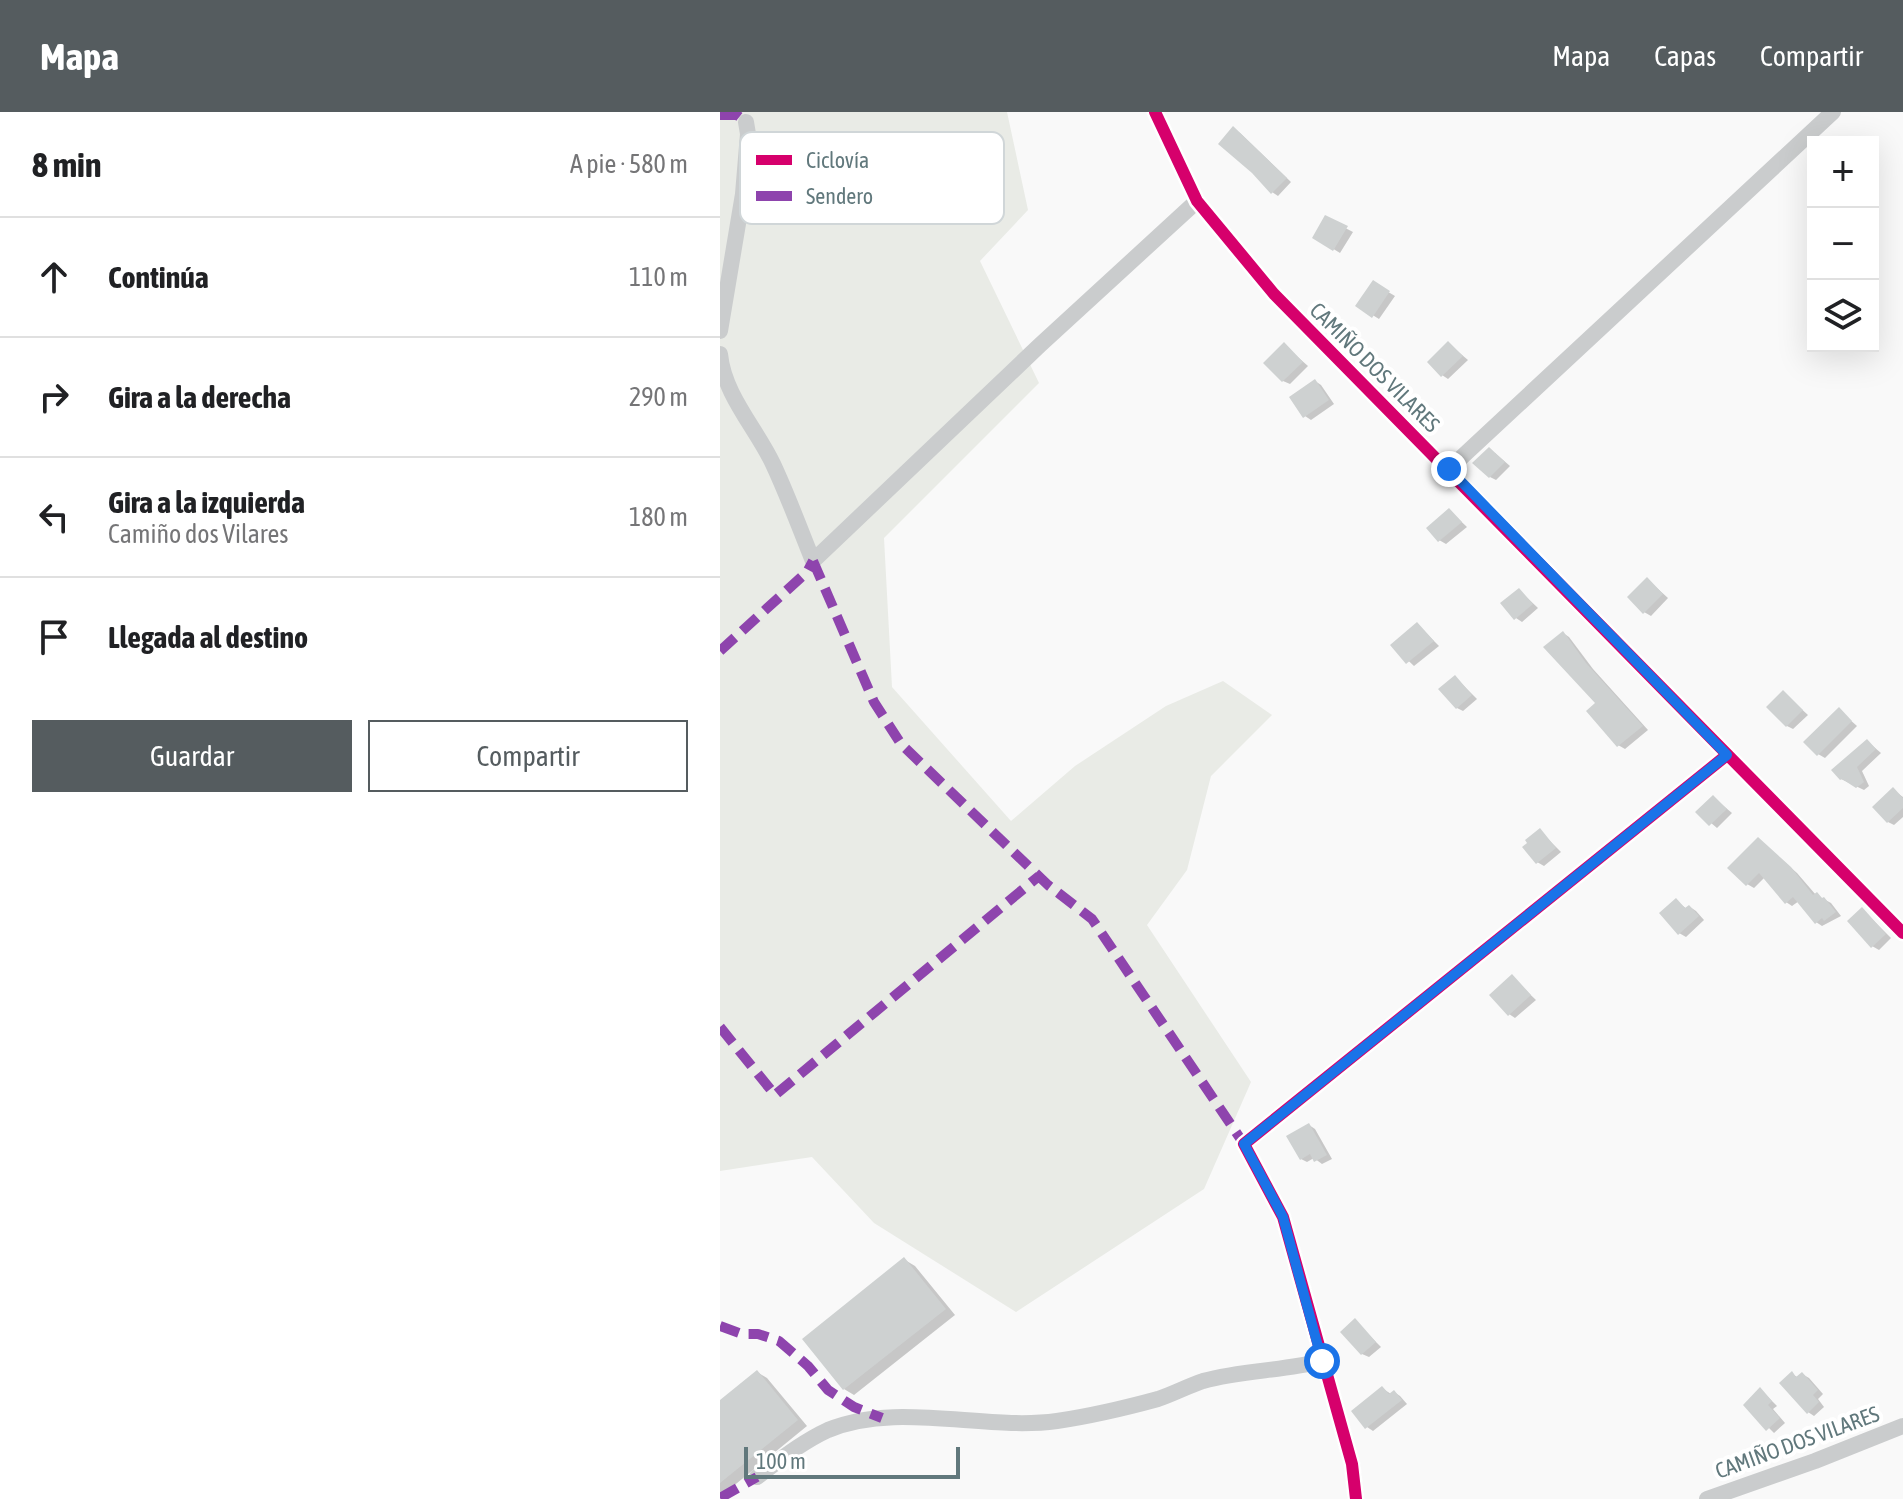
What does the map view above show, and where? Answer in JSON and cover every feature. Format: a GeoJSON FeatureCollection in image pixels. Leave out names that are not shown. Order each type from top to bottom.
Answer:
{"type":"FeatureCollection","features":[{"type":"Feature","properties":{"kind":"street","name":"CAMIÑO DOS VILARES"},"geometry":{"type":"LineString","coordinates":[[1155,112],[1197,201],[1274,294],[1903,933]]}},
{"type":"Feature","properties":{"kind":"street"},"geometry":{"type":"LineString","coordinates":[[1449,469],[1833,112]]}},
{"type":"Feature","properties":{"kind":"street"},"geometry":{"type":"LineString","coordinates":[[746,122],[748,132]]}},
{"type":"Feature","properties":{"kind":"street"},"geometry":{"type":"LineString","coordinates":[[720,354],[730,388],[773,463],[813,561],[1197,201]]}},
{"type":"Feature","properties":{"kind":"street"},"geometry":{"type":"LineString","coordinates":[[720,331],[740,212]]}},
{"type":"Feature","properties":{"kind":"street"},"geometry":{"type":"LineString","coordinates":[[1356,1499],[1352,1464],[1283,1217],[1244,1144],[1727,755]]}},
{"type":"Feature","properties":{"kind":"street"},"geometry":{"type":"LineString","coordinates":[[757,1477],[799,1445],[831,1429],[882,1418],[1058,1421],[1160,1398],[1202,1382],[1256,1370],[1287,1370],[1322,1361]]}},
{"type":"Feature","properties":{"kind":"street","name":"CAMIÑO DOS VILARES"},"geometry":{"type":"LineString","coordinates":[[1707,1499],[1903,1426]]}},
{"type":"Feature","properties":{"kind":"shaded area"},"geometry":{"type":"Polygon","coordinates":[[[720,112],[1007,112],[1028,210],[980,261],[1039,383],[884,538],[892,687],[1011,821],[1075,766],[1166,706],[1223,681],[1272,715],[1211,776],[1187,870],[1147,925],[1251,1082],[1204,1189],[1016,1312],[874,1223],[812,1157],[720,1171],[720,112]]]}},
{"type":"Feature","properties":{"kind":"building"},"geometry":{"type":"Polygon","coordinates":[[[1233,126],[1287,178],[1271,194],[1218,144],[1233,126]]]}},
{"type":"Feature","properties":{"kind":"building"},"geometry":{"type":"Polygon","coordinates":[[[1325,215],[1348,226],[1333,251],[1312,238],[1325,215]]]}},
{"type":"Feature","properties":{"kind":"building"},"geometry":{"type":"Polygon","coordinates":[[[1373,280],[1390,291],[1372,318],[1355,306],[1373,280]]]}},
{"type":"Feature","properties":{"kind":"building"},"geometry":{"type":"Polygon","coordinates":[[[1448,341],[1463,356],[1441,377],[1427,362],[1448,341]]]}},
{"type":"Feature","properties":{"kind":"building"},"geometry":{"type":"Polygon","coordinates":[[[1284,342],[1303,362],[1282,382],[1263,363],[1284,342]]]}},
{"type":"Feature","properties":{"kind":"building"},"geometry":{"type":"Polygon","coordinates":[[[1315,379],[1329,400],[1303,418],[1289,397],[1315,379]]]}},
{"type":"Feature","properties":{"kind":"building"},"geometry":{"type":"Polygon","coordinates":[[[1489,447],[1505,462],[1489,478],[1472,463],[1489,447]]]}},
{"type":"Feature","properties":{"kind":"building"},"geometry":{"type":"Polygon","coordinates":[[[1449,508],[1462,522],[1438,542],[1426,528],[1449,508]]]}},
{"type":"Feature","properties":{"kind":"building"},"geometry":{"type":"Polygon","coordinates":[[[1647,577],[1663,594],[1643,614],[1627,597],[1647,577]]]}},
{"type":"Feature","properties":{"kind":"building"},"geometry":{"type":"Polygon","coordinates":[[[1519,588],[1533,604],[1514,620],[1500,603],[1519,588]]]}},
{"type":"Feature","properties":{"kind":"building"},"geometry":{"type":"Polygon","coordinates":[[[1417,622],[1434,641],[1406,664],[1390,645],[1417,622]]]}},
{"type":"Feature","properties":{"kind":"building"},"geometry":{"type":"Polygon","coordinates":[[[1563,631],[1586,663],[1643,726],[1617,747],[1586,711],[1595,703],[1543,647],[1563,631]]]}},
{"type":"Feature","properties":{"kind":"building"},"geometry":{"type":"Polygon","coordinates":[[[1455,675],[1472,695],[1456,709],[1438,689],[1455,675]]]}},
{"type":"Feature","properties":{"kind":"building"},"geometry":{"type":"Polygon","coordinates":[[[1783,690],[1803,710],[1786,727],[1766,707],[1783,690]]]}},
{"type":"Feature","properties":{"kind":"building"},"geometry":{"type":"Polygon","coordinates":[[[1839,707],[1852,721],[1817,756],[1803,742],[1839,707]]]}},
{"type":"Feature","properties":{"kind":"building"},"geometry":{"type":"Polygon","coordinates":[[[1867,739],[1876,749],[1857,767],[1864,782],[1856,788],[1840,780],[1831,770],[1867,739]]]}},
{"type":"Feature","properties":{"kind":"building"},"geometry":{"type":"Polygon","coordinates":[[[1893,787],[1903,798],[1903,808],[1887,823],[1872,807],[1893,787]]]}},
{"type":"Feature","properties":{"kind":"building"},"geometry":{"type":"Polygon","coordinates":[[[1713,795],[1727,809],[1709,826],[1695,812],[1713,795]]]}},
{"type":"Feature","properties":{"kind":"building"},"geometry":{"type":"Polygon","coordinates":[[[1540,828],[1556,848],[1536,864],[1522,847],[1527,843],[1525,840],[1540,828]]]}},
{"type":"Feature","properties":{"kind":"building"},"geometry":{"type":"Polygon","coordinates":[[[1758,837],[1791,867],[1813,895],[1817,892],[1824,897],[1836,912],[1815,924],[1793,897],[1785,904],[1759,873],[1746,886],[1727,868],[1758,837]]]}},
{"type":"Feature","properties":{"kind":"building"},"geometry":{"type":"Polygon","coordinates":[[[1676,898],[1685,908],[1689,905],[1699,916],[1678,935],[1659,913],[1676,898]]]}},
{"type":"Feature","properties":{"kind":"building"},"geometry":{"type":"Polygon","coordinates":[[[1862,907],[1886,934],[1871,948],[1847,921],[1862,907]]]}},
{"type":"Feature","properties":{"kind":"building"},"geometry":{"type":"Polygon","coordinates":[[[1512,974],[1531,995],[1508,1016],[1489,995],[1512,974]]]}},
{"type":"Feature","properties":{"kind":"building"},"geometry":{"type":"Polygon","coordinates":[[[1309,1123],[1327,1155],[1314,1162],[1310,1154],[1300,1160],[1286,1136],[1309,1123]]]}},
{"type":"Feature","properties":{"kind":"building"},"geometry":{"type":"Polygon","coordinates":[[[904,1257],[946,1309],[843,1390],[802,1339],[904,1257]]]}},
{"type":"Feature","properties":{"kind":"building"},"geometry":{"type":"Polygon","coordinates":[[[1355,1318],[1376,1342],[1361,1355],[1340,1332],[1355,1318]]]}},
{"type":"Feature","properties":{"kind":"building"},"geometry":{"type":"Polygon","coordinates":[[[757,1370],[798,1420],[720,1483],[720,1400],[757,1370]]]}},
{"type":"Feature","properties":{"kind":"building"},"geometry":{"type":"Polygon","coordinates":[[[1792,1371],[1796,1377],[1802,1372],[1818,1390],[1813,1395],[1819,1402],[1807,1414],[1779,1383],[1792,1371]]]}},
{"type":"Feature","properties":{"kind":"building"},"geometry":{"type":"Polygon","coordinates":[[[1382,1386],[1389,1394],[1394,1390],[1402,1400],[1365,1429],[1351,1411],[1382,1386]]]}},
{"type":"Feature","properties":{"kind":"building"},"geometry":{"type":"Polygon","coordinates":[[[1760,1387],[1772,1401],[1768,1405],[1780,1418],[1766,1431],[1743,1405],[1760,1387]]]}},
{"type":"Feature","properties":{"kind":"marked path"},"geometry":{"type":"LineString","coordinates":[[720,115],[737,115],[746,122]]}},
{"type":"Feature","properties":{"kind":"marked path"},"geometry":{"type":"LineString","coordinates":[[813,561],[874,702],[901,744],[1048,885],[1092,919],[1244,1144]]}},
{"type":"Feature","properties":{"kind":"marked path"},"geometry":{"type":"LineString","coordinates":[[720,651],[807,572],[813,561]]}},
{"type":"Feature","properties":{"kind":"marked path"},"geometry":{"type":"LineString","coordinates":[[720,1027],[775,1095],[1039,876]]}},
{"type":"Feature","properties":{"kind":"marked path"},"geometry":{"type":"LineString","coordinates":[[720,1326],[779,1341],[808,1366],[828,1390],[854,1407],[882,1418]]}},
{"type":"Feature","properties":{"kind":"marked path"},"geometry":{"type":"LineString","coordinates":[[720,1498],[757,1477]]}},
{"type":"Feature","properties":{"kind":"cycle path"},"geometry":{"type":"LineString","coordinates":[[1155,112],[1197,201],[1274,294],[1903,933]]}},
{"type":"Feature","properties":{"kind":"cycle path"},"geometry":{"type":"LineString","coordinates":[[1356,1499],[1352,1464],[1283,1217],[1244,1144],[1727,755]]}},
{"type":"Feature","properties":{"kind":"route"},"geometry":{"type":"LineString","coordinates":[[1322,1361],[1283,1217],[1244,1144],[1727,755],[1449,469]]}}]}
